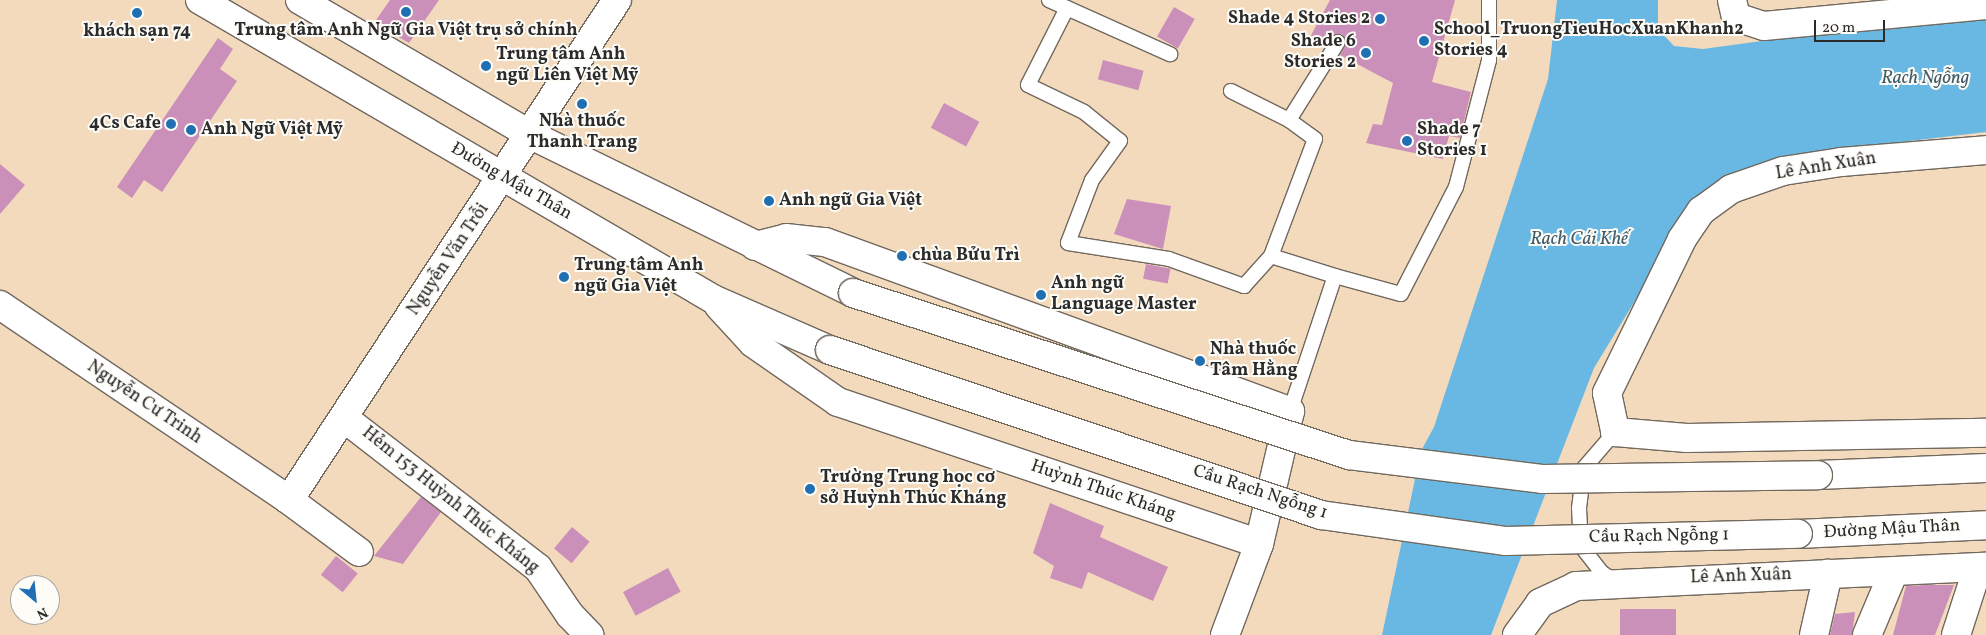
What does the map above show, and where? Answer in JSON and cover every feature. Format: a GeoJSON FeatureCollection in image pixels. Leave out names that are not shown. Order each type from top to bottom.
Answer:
{"type":"FeatureCollection","features":[{"type":"Feature","properties":{"kind":"street","name":"Đường Mậu Thân"},"geometry":{"type":"LineString","coordinates":[[200,0],[503,179],[713,299],[830,350]]}},
{"type":"Feature","properties":{"kind":"street"},"geometry":{"type":"LineString","coordinates":[[300,0],[531,135],[852,293],[1349,455],[1542,479],[1818,475],[1986,468]]}},
{"type":"Feature","properties":{"kind":"street","name":"Nguyễn Văn Trỗi"},"geometry":{"type":"LineString","coordinates":[[344,418],[503,179],[617,0]]}},
{"type":"Feature","properties":{"kind":"street"},"geometry":{"type":"LineString","coordinates":[[1732,0],[1736,17],[1764,26],[1986,5]]}},
{"type":"Feature","properties":{"kind":"street","name":"Lê Anh Xuân"},"geometry":{"type":"LineString","coordinates":[[1615,432],[1607,393],[1682,239],[1701,211],[1731,189],[1783,171],[1841,162],[1986,150]]}},
{"type":"Feature","properties":{"kind":"street"},"geometry":{"type":"LineString","coordinates":[[755,246],[786,238],[825,242],[1290,410],[1259,544],[1225,635]]}},
{"type":"Feature","properties":{"kind":"street","name":"Huỳnh Thúc Kháng"},"geometry":{"type":"LineString","coordinates":[[713,299],[753,343],[838,402],[1259,544]]}},
{"type":"Feature","properties":{"kind":"street","name":"Nguyễn Cư Trinh"},"geometry":{"type":"LineString","coordinates":[[0,305],[289,500],[359,552]]}},
{"type":"Feature","properties":{"kind":"street","name":"Cầu Rạch Ngỗng 1"},"geometry":{"type":"LineString","coordinates":[[830,350],[1321,515],[1506,541],[1798,534]]}},
{"type":"Feature","properties":{"kind":"street"},"geometry":{"type":"LineString","coordinates":[[289,500],[344,418]]}},
{"type":"Feature","properties":{"kind":"street","name":"Hẻm 153 Huỳnh Thúc Kháng"},"geometry":{"type":"LineString","coordinates":[[344,418],[538,568],[570,616],[589,635]]}},
{"type":"Feature","properties":{"kind":"street"},"geometry":{"type":"LineString","coordinates":[[1615,432],[1687,438],[1986,433]]}},
{"type":"Feature","properties":{"kind":"street","name":"Đường Mậu Thân"},"geometry":{"type":"LineString","coordinates":[[1798,534],[1986,525]]}},
{"type":"Feature","properties":{"kind":"street"},"geometry":{"type":"LineString","coordinates":[[1956,635],[1982,567]]}},
{"type":"Feature","properties":{"kind":"street","name":"Lê Anh Xuân"},"geometry":{"type":"LineString","coordinates":[[1516,635],[1540,603],[1576,586],[1982,567]]}},
{"type":"Feature","properties":{"kind":"street"},"geometry":{"type":"LineString","coordinates":[[1867,635],[1894,570]]}},
{"type":"Feature","properties":{"kind":"street"},"geometry":{"type":"LineString","coordinates":[[1814,635],[1828,574]]}},
{"type":"Feature","properties":{"kind":"lane"},"geometry":{"type":"LineString","coordinates":[[1048,0],[1170,54]]}},
{"type":"Feature","properties":{"kind":"lane"},"geometry":{"type":"LineString","coordinates":[[1271,256],[1401,294],[1456,187],[1478,115],[1489,60],[1489,0]]}},
{"type":"Feature","properties":{"kind":"lane"},"geometry":{"type":"LineString","coordinates":[[1067,8],[1028,86],[1084,112],[1120,141],[1092,180],[1068,243],[1169,259],[1244,286],[1271,256],[1315,140],[1289,120],[1231,92]]}},
{"type":"Feature","properties":{"kind":"lane"},"geometry":{"type":"LineString","coordinates":[[1289,120],[1338,42]]}},
{"type":"Feature","properties":{"kind":"lane"},"geometry":{"type":"LineString","coordinates":[[1290,410],[1335,276]]}},
{"type":"Feature","properties":{"kind":"lane"},"geometry":{"type":"LineString","coordinates":[[1615,432],[1584,468],[1578,508],[1581,546],[1601,572],[1618,583]]}},
{"type":"Feature","properties":{"kind":"water"},"geometry":{"type":"Polygon","coordinates":[[[1557,0],[1658,0],[1658,29],[1674,46],[1703,49],[1986,10],[1986,132],[1782,156],[1730,178],[1689,212],[1594,368],[1491,635],[1382,635],[1421,451],[1434,427],[1548,79],[1557,0]]]}},
{"type":"Feature","properties":{"kind":"building","name":"Trung tâm Anh Ngữ Gia Việt trụ sở chính"},"geometry":{"type":"Polygon","coordinates":[[[390,0],[439,0],[409,43],[374,23],[390,0]]]}},
{"type":"Feature","properties":{"kind":"building"},"geometry":{"type":"Polygon","coordinates":[[[1330,0],[1455,0],[1432,82],[1471,92],[1460,138],[1449,136],[1443,159],[1366,143],[1373,124],[1382,125],[1393,83],[1340,55],[1347,43],[1342,34],[1334,35],[1324,47],[1309,39],[1330,0]]]}},
{"type":"Feature","properties":{"kind":"building"},"geometry":{"type":"Polygon","coordinates":[[[1174,7],[1195,19],[1178,48],[1157,36],[1174,7]]]}},
{"type":"Feature","properties":{"kind":"building"},"geometry":{"type":"Polygon","coordinates":[[[218,38],[233,49],[220,69],[237,81],[162,192],[144,180],[132,198],[117,187],[218,38]]]}},
{"type":"Feature","properties":{"kind":"building"},"geometry":{"type":"Polygon","coordinates":[[[1103,60],[1144,71],[1138,90],[1098,79],[1103,60]]]}},
{"type":"Feature","properties":{"kind":"building"},"geometry":{"type":"Polygon","coordinates":[[[944,103],[979,122],[966,147],[931,128],[944,103]]]}},
{"type":"Feature","properties":{"kind":"building"},"geometry":{"type":"Polygon","coordinates":[[[0,164],[25,185],[0,214],[0,164]]]}},
{"type":"Feature","properties":{"kind":"building"},"geometry":{"type":"Polygon","coordinates":[[[1127,199],[1171,206],[1163,249],[1114,234],[1127,199]]]}},
{"type":"Feature","properties":{"kind":"building"},"geometry":{"type":"Polygon","coordinates":[[[1146,264],[1171,269],[1168,283],[1143,279],[1146,264]]]}},
{"type":"Feature","properties":{"kind":"building"},"geometry":{"type":"Polygon","coordinates":[[[421,497],[441,512],[403,564],[374,556],[421,497]]]}},
{"type":"Feature","properties":{"kind":"building"},"geometry":{"type":"Polygon","coordinates":[[[1050,503],[1104,526],[1100,537],[1168,567],[1153,601],[1088,572],[1082,589],[1050,578],[1054,566],[1033,553],[1050,503]]]}},
{"type":"Feature","properties":{"kind":"building"},"geometry":{"type":"Polygon","coordinates":[[[572,527],[590,542],[572,563],[554,548],[572,527]]]}},
{"type":"Feature","properties":{"kind":"building"},"geometry":{"type":"Polygon","coordinates":[[[336,556],[358,574],[343,592],[321,575],[336,556]]]}},
{"type":"Feature","properties":{"kind":"building"},"geometry":{"type":"Polygon","coordinates":[[[668,568],[681,592],[636,616],[623,592],[668,568]]]}},
{"type":"Feature","properties":{"kind":"building"},"geometry":{"type":"Polygon","coordinates":[[[1954,585],[1935,635],[1893,635],[1906,586],[1954,585]]]}},
{"type":"Feature","properties":{"kind":"building"},"geometry":{"type":"Polygon","coordinates":[[[1620,609],[1676,609],[1676,635],[1620,635],[1620,609]]]}},
{"type":"Feature","properties":{"kind":"building"},"geometry":{"type":"Polygon","coordinates":[[[1855,612],[1852,635],[1830,635],[1835,614],[1855,612]]]}},
{"type":"Feature","properties":{"kind":"place","name":"Trung tâm Anh Ngữ Gia Việt trụ sở chính"},"geometry":{"type":"Point","coordinates":[406,12]}},
{"type":"Feature","properties":{"kind":"place","name":"khách sạn 74"},"geometry":{"type":"Point","coordinates":[137,13]}},
{"type":"Feature","properties":{"kind":"place","name":"Shade 4 Stories 2"},"geometry":{"type":"Point","coordinates":[1380,19]}},
{"type":"Feature","properties":{"kind":"place","name":"School_TruongTieuHocXuanKhanh2 Stories 4"},"geometry":{"type":"Point","coordinates":[1424,41]}},
{"type":"Feature","properties":{"kind":"place","name":"Shade 6 Stories 2"},"geometry":{"type":"Point","coordinates":[1366,53]}},
{"type":"Feature","properties":{"kind":"place","name":"Trung tâm Anh ngữ Liên Việt Mỹ"},"geometry":{"type":"Point","coordinates":[486,66]}},
{"type":"Feature","properties":{"kind":"place","name":"Nhà thuốc Thanh Trang"},"geometry":{"type":"Point","coordinates":[582,104]}},
{"type":"Feature","properties":{"kind":"place","name":"4Cs Cafe"},"geometry":{"type":"Point","coordinates":[171,124]}},
{"type":"Feature","properties":{"kind":"place","name":"Anh Ngữ Việt Mỹ"},"geometry":{"type":"Point","coordinates":[191,130]}},
{"type":"Feature","properties":{"kind":"place","name":"Shade 7 Stories 1"},"geometry":{"type":"Point","coordinates":[1407,141]}},
{"type":"Feature","properties":{"kind":"place","name":"Anh ngữ Gia Việt"},"geometry":{"type":"Point","coordinates":[769,201]}},
{"type":"Feature","properties":{"kind":"place","name":"chùa Bửu Trì"},"geometry":{"type":"Point","coordinates":[902,256]}},
{"type":"Feature","properties":{"kind":"place","name":"Trung tâm Anh ngữ Gia Việt"},"geometry":{"type":"Point","coordinates":[564,277]}},
{"type":"Feature","properties":{"kind":"place","name":"Anh ngữ Language Master"},"geometry":{"type":"Point","coordinates":[1041,295]}},
{"type":"Feature","properties":{"kind":"place","name":"Nhà thuốc Tâm Hằng"},"geometry":{"type":"Point","coordinates":[1200,361]}},
{"type":"Feature","properties":{"kind":"place","name":"Trường Trung học cơ sở Huỳnh Thúc Kháng"},"geometry":{"type":"Point","coordinates":[810,489]}},
{"type":"Feature","properties":{"kind":"water label","name":"Rạch Ngỗng"},"geometry":{"type":"Point","coordinates":[1925,79]}},
{"type":"Feature","properties":{"kind":"water label","name":"Rạch Cái Khế"},"geometry":{"type":"Point","coordinates":[1579,240]}}]}
